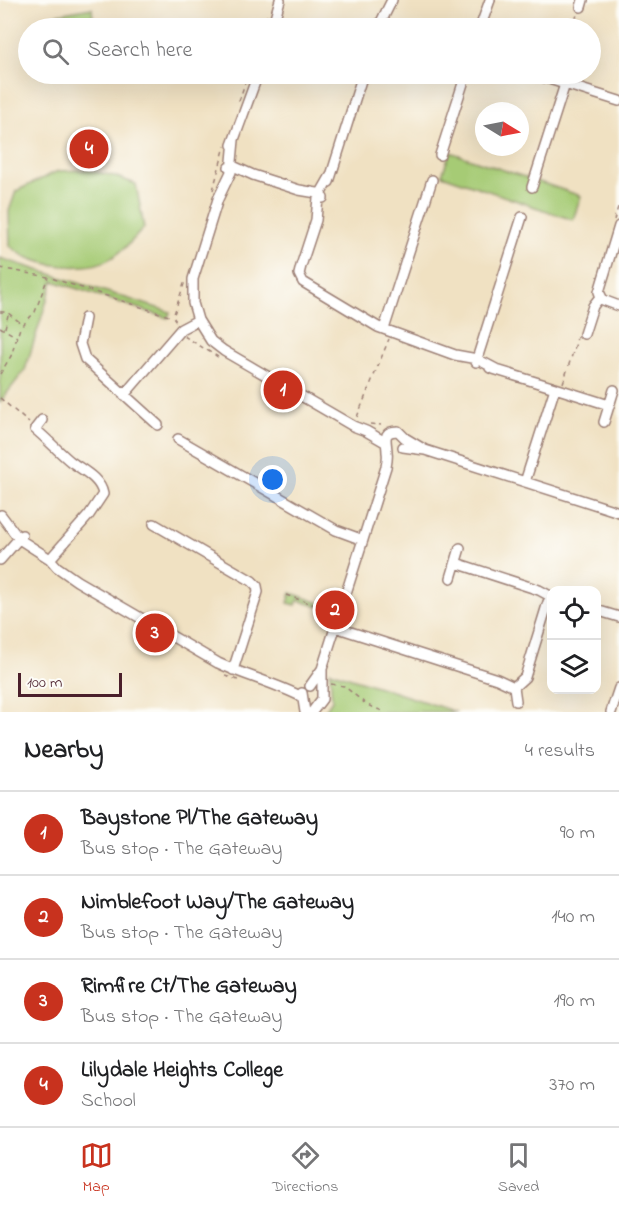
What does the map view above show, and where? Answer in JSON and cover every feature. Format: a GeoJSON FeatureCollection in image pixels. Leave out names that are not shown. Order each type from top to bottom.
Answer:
{"type":"FeatureCollection","features":[{"type":"Feature","properties":{"kind":"street"},"geometry":{"type":"LineString","coordinates":[[276,18],[280,0]]}},
{"type":"Feature","properties":{"kind":"street"},"geometry":{"type":"LineString","coordinates":[[277,15],[286,0]]}},
{"type":"Feature","properties":{"kind":"street"},"geometry":{"type":"LineString","coordinates":[[383,18],[392,0]]}},
{"type":"Feature","properties":{"kind":"street"},"geometry":{"type":"LineString","coordinates":[[484,18],[490,0]]}},
{"type":"Feature","properties":{"kind":"street"},"geometry":{"type":"LineString","coordinates":[[254,84],[231,140],[230,168],[215,195],[193,279],[193,303],[206,335],[225,351],[353,426],[367,427],[386,440],[391,449],[402,445],[425,450],[619,513]]}},
{"type":"Feature","properties":{"kind":"street"},"geometry":{"type":"LineString","coordinates":[[360,84],[328,187],[320,197],[320,212],[301,266],[299,274],[301,279],[310,287],[386,333],[609,405]]}},
{"type":"Feature","properties":{"kind":"street"},"geometry":{"type":"LineString","coordinates":[[440,155],[463,84]]}},
{"type":"Feature","properties":{"kind":"street"},"geometry":{"type":"LineString","coordinates":[[532,187],[565,84],[619,101]]}},
{"type":"Feature","properties":{"kind":"street"},"geometry":{"type":"LineString","coordinates":[[437,126],[448,129]]}},
{"type":"Feature","properties":{"kind":"street"},"geometry":{"type":"LineString","coordinates":[[540,163],[550,166]]}},
{"type":"Feature","properties":{"kind":"street"},"geometry":{"type":"LineString","coordinates":[[230,168],[320,197]]}},
{"type":"Feature","properties":{"kind":"street"},"geometry":{"type":"LineString","coordinates":[[386,333],[432,180]]}},
{"type":"Feature","properties":{"kind":"street"},"geometry":{"type":"LineString","coordinates":[[414,200],[424,204]]}},
{"type":"Feature","properties":{"kind":"street"},"geometry":{"type":"LineString","coordinates":[[476,361],[522,217]]}},
{"type":"Feature","properties":{"kind":"street"},"geometry":{"type":"LineString","coordinates":[[584,334],[593,306],[600,297],[599,288],[619,226]]}},
{"type":"Feature","properties":{"kind":"street"},"geometry":{"type":"LineString","coordinates":[[514,243],[524,247]]}},
{"type":"Feature","properties":{"kind":"street"},"geometry":{"type":"LineString","coordinates":[[600,297],[619,306]]}},
{"type":"Feature","properties":{"kind":"street"},"geometry":{"type":"LineString","coordinates":[[85,318],[77,331],[85,359],[158,425]]}},
{"type":"Feature","properties":{"kind":"street"},"geometry":{"type":"LineString","coordinates":[[123,395],[180,329],[198,320]]}},
{"type":"Feature","properties":{"kind":"street"},"geometry":{"type":"LineString","coordinates":[[525,482],[555,388]]}},
{"type":"Feature","properties":{"kind":"street"},"geometry":{"type":"LineString","coordinates":[[604,422],[614,390]]}},
{"type":"Feature","properties":{"kind":"street"},"geometry":{"type":"LineString","coordinates":[[28,437],[42,420]]}},
{"type":"Feature","properties":{"kind":"street"},"geometry":{"type":"LineString","coordinates":[[35,429],[91,477],[103,491],[101,500],[52,557]]}},
{"type":"Feature","properties":{"kind":"street"},"geometry":{"type":"LineString","coordinates":[[386,440],[398,430],[402,445]]}},
{"type":"Feature","properties":{"kind":"street"},"geometry":{"type":"LineString","coordinates":[[178,439],[336,530],[363,540]]}},
{"type":"Feature","properties":{"kind":"street"},"geometry":{"type":"LineString","coordinates":[[304,704],[308,686],[321,669],[386,467],[386,440]]}},
{"type":"Feature","properties":{"kind":"street"},"geometry":{"type":"LineString","coordinates":[[200,452],[205,443]]}},
{"type":"Feature","properties":{"kind":"street"},"geometry":{"type":"LineString","coordinates":[[386,467],[402,445]]}},
{"type":"Feature","properties":{"kind":"street"},"geometry":{"type":"LineString","coordinates":[[1,515],[20,537],[52,557],[66,573],[229,673],[286,688],[308,686],[322,690]]}},
{"type":"Feature","properties":{"kind":"street"},"geometry":{"type":"LineString","coordinates":[[162,524],[257,586],[258,592],[229,673]]}},
{"type":"Feature","properties":{"kind":"street"},"geometry":{"type":"LineString","coordinates":[[0,560],[20,537]]}},
{"type":"Feature","properties":{"kind":"street"},"geometry":{"type":"LineString","coordinates":[[451,578],[460,548]]}},
{"type":"Feature","properties":{"kind":"street"},"geometry":{"type":"LineString","coordinates":[[456,563],[539,590],[547,595]]}},
{"type":"Feature","properties":{"kind":"street"},"geometry":{"type":"LineString","coordinates":[[513,712],[516,685],[527,669],[547,605]]}},
{"type":"Feature","properties":{"kind":"street"},"geometry":{"type":"LineString","coordinates":[[601,610],[619,617]]}},
{"type":"Feature","properties":{"kind":"street"},"geometry":{"type":"LineString","coordinates":[[335,627],[516,685]]}},
{"type":"Feature","properties":{"kind":"street"},"geometry":{"type":"LineString","coordinates":[[286,688],[313,709],[321,702],[321,669]]}},
{"type":"Feature","properties":{"kind":"street"},"geometry":{"type":"LineString","coordinates":[[611,712],[619,688]]}},
{"type":"Feature","properties":{"kind":"path"},"geometry":{"type":"LineString","coordinates":[[576,18],[582,3]]}},
{"type":"Feature","properties":{"kind":"path"},"geometry":{"type":"LineString","coordinates":[[238,104],[245,84]]}},
{"type":"Feature","properties":{"kind":"path"},"geometry":{"type":"LineString","coordinates":[[215,195],[231,140]]}},
{"type":"Feature","properties":{"kind":"path"},"geometry":{"type":"LineString","coordinates":[[0,268],[48,277],[173,317],[186,338],[224,361]]}},
{"type":"Feature","properties":{"kind":"path"},"geometry":{"type":"LineString","coordinates":[[0,374],[11,356],[22,325],[35,312],[48,277]]}},
{"type":"Feature","properties":{"kind":"path"},"geometry":{"type":"LineString","coordinates":[[173,317],[185,278]]}},
{"type":"Feature","properties":{"kind":"path"},"geometry":{"type":"LineString","coordinates":[[0,312],[8,313],[22,325]]}},
{"type":"Feature","properties":{"kind":"path"},"geometry":{"type":"LineString","coordinates":[[5,329],[8,313]]}},
{"type":"Feature","properties":{"kind":"path"},"geometry":{"type":"LineString","coordinates":[[0,327],[17,337]]}},
{"type":"Feature","properties":{"kind":"path"},"geometry":{"type":"LineString","coordinates":[[361,421],[356,419],[386,333]]}},
{"type":"Feature","properties":{"kind":"path"},"geometry":{"type":"LineString","coordinates":[[0,398],[35,429]]}},
{"type":"Feature","properties":{"kind":"path"},"geometry":{"type":"LineString","coordinates":[[367,427],[381,425]]}},
{"type":"Feature","properties":{"kind":"path"},"geometry":{"type":"LineString","coordinates":[[285,595],[332,610]]}},
{"type":"Feature","properties":{"kind":"path"},"geometry":{"type":"LineString","coordinates":[[229,673],[240,681]]}},
{"type":"Feature","properties":{"kind":"path"},"geometry":{"type":"LineString","coordinates":[[322,690],[330,684],[344,686],[367,705],[385,712]]}},
{"type":"Feature","properties":{"kind":"green space"},"geometry":{"type":"Polygon","coordinates":[[[92,8],[93,18],[48,18],[47,16],[92,8]]]}},
{"type":"Feature","properties":{"kind":"green space"},"geometry":{"type":"Polygon","coordinates":[[[450,152],[581,196],[573,220],[442,175],[450,152]]]}},
{"type":"Feature","properties":{"kind":"green space"},"geometry":{"type":"Polygon","coordinates":[[[87,170],[136,184],[144,228],[125,247],[104,262],[70,266],[35,260],[24,256],[10,246],[9,211],[16,191],[58,171],[87,170]]]}},
{"type":"Feature","properties":{"kind":"green space"},"geometry":{"type":"Polygon","coordinates":[[[0,258],[170,312],[168,318],[53,281],[25,370],[0,402],[0,258]]]}},
{"type":"Feature","properties":{"kind":"green space"},"geometry":{"type":"Polygon","coordinates":[[[291,593],[331,607],[330,611],[298,600],[296,605],[288,603],[291,593]]]}},
{"type":"Feature","properties":{"kind":"green space"},"geometry":{"type":"Polygon","coordinates":[[[330,671],[456,712],[324,712],[332,700],[330,671]]]}},
{"type":"Feature","properties":{"kind":"place","name":"Lilydale Heights College"},"geometry":{"type":"Point","coordinates":[89,149]}},
{"type":"Feature","properties":{"kind":"place","name":"Baystone Pl/The Gateway"},"geometry":{"type":"Point","coordinates":[283,390]}},
{"type":"Feature","properties":{"kind":"place","name":"Nimblefoot Way/The Gateway"},"geometry":{"type":"Point","coordinates":[335,610]}},
{"type":"Feature","properties":{"kind":"place","name":"Rimfire Ct/The Gateway"},"geometry":{"type":"Point","coordinates":[155,633]}}]}
